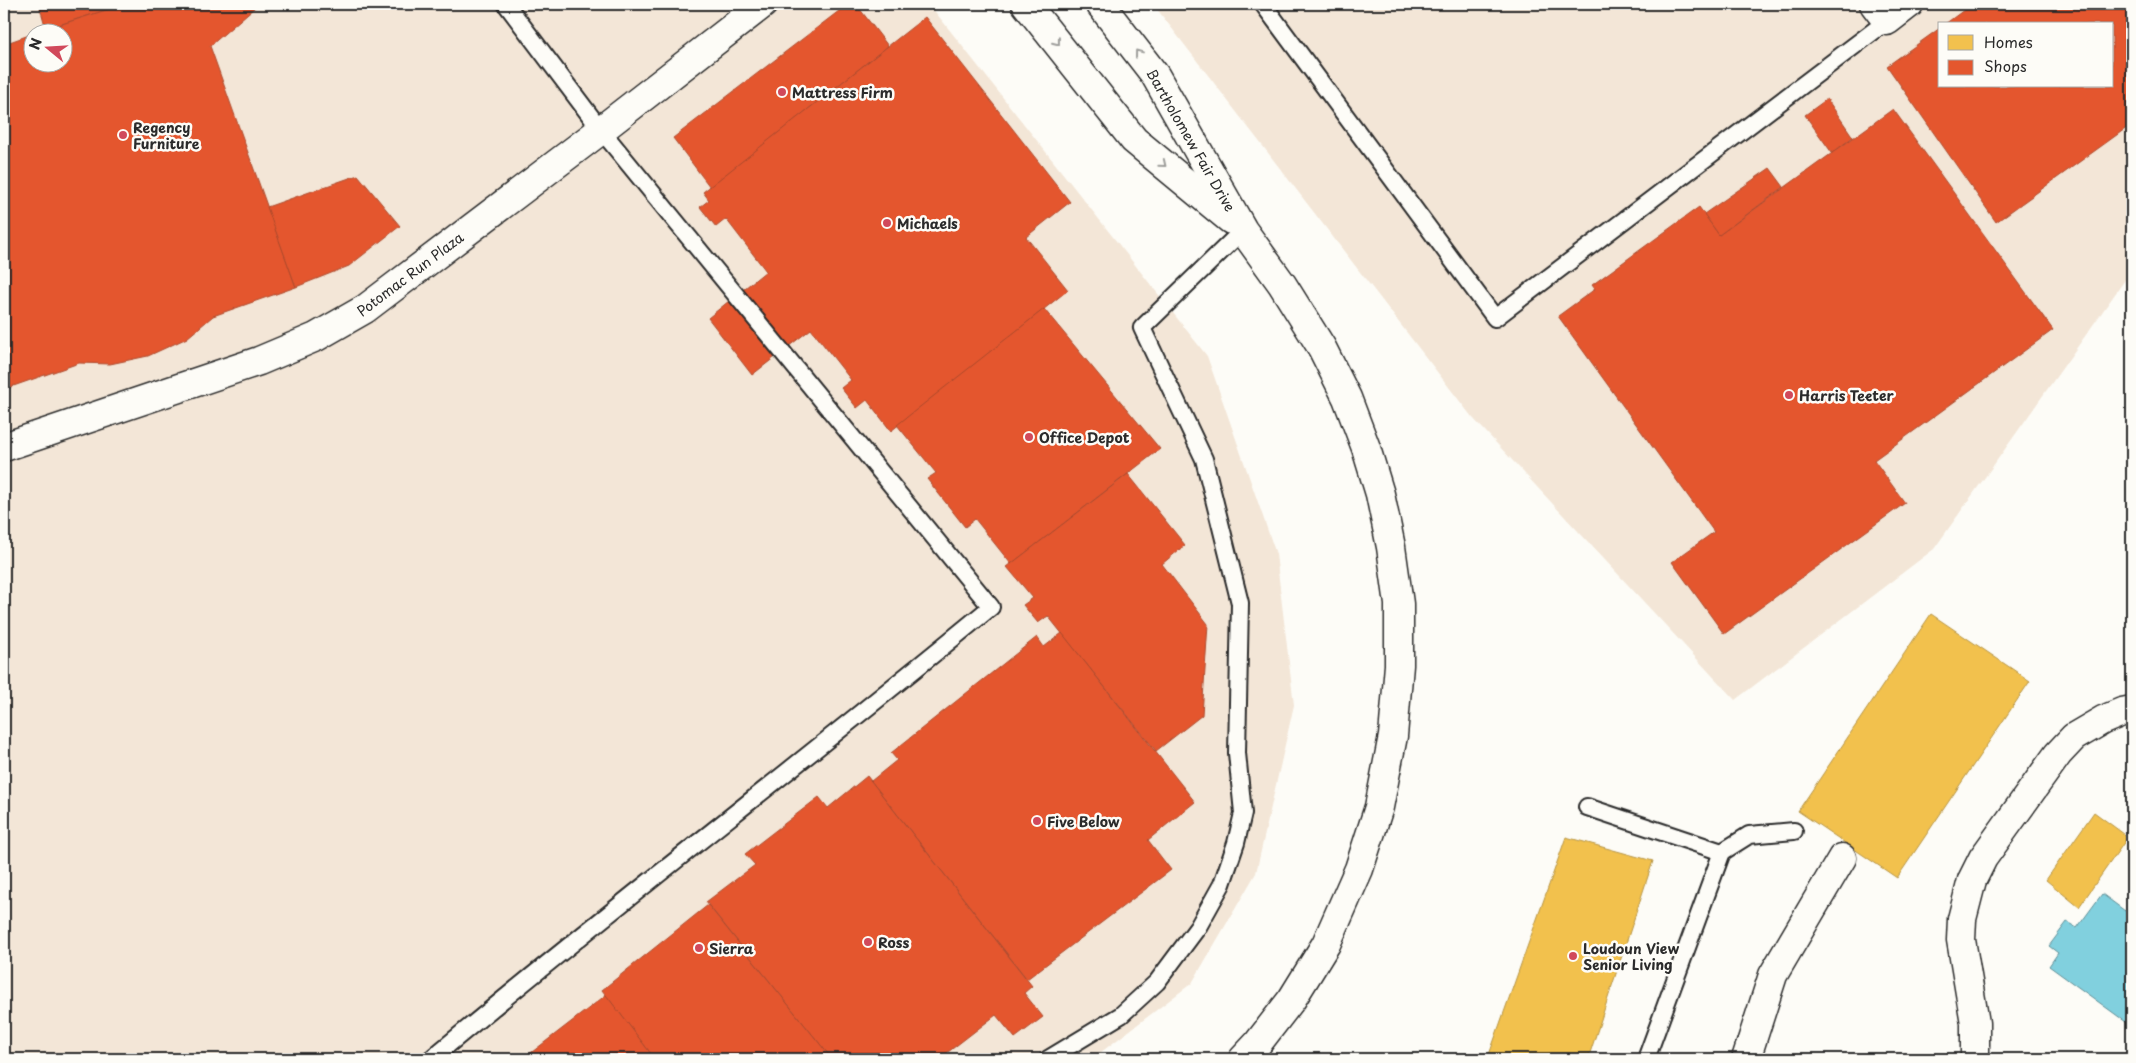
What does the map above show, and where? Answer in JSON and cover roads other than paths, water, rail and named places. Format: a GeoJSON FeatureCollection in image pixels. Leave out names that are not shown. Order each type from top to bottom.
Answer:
{"type":"FeatureCollection","features":[{"type":"Feature","properties":{"kind":"street","name":"Potomac Run Plaza"},"geometry":{"type":"LineString","coordinates":[[4,447],[259,362],[316,337],[365,310],[763,4]]}},
{"type":"Feature","properties":{"kind":"street","name":"Bartholomew Fair Drive"},"geometry":{"type":"LineString","coordinates":[[1026,4],[1134,140],[1244,230]]}},
{"type":"Feature","properties":{"kind":"street","name":"Bartholomew Fair Drive"},"geometry":{"type":"LineString","coordinates":[[1100,4],[1155,75],[1244,230],[1282,284],[1322,348],[1347,398],[1366,448],[1380,494],[1391,547],[1399,604],[1399,665],[1393,736],[1379,807],[1360,869],[1326,944],[1292,999],[1258,1043],[1242,1059]]}},
{"type":"Feature","properties":{"kind":"street"},"geometry":{"type":"LineString","coordinates":[[1881,12],[1910,4]]}},
{"type":"Feature","properties":{"kind":"street"},"geometry":{"type":"LineString","coordinates":[[1975,1059],[1976,1023],[1961,940],[1962,919],[1972,880],[1983,858],[2058,754],[2074,737],[2096,724],[2122,712],[2132,710]]}},
{"type":"Feature","properties":{"kind":"street"},"geometry":{"type":"LineString","coordinates":[[1746,1059],[1773,975],[1842,858]]}},
{"type":"Feature","properties":{"kind":"lane"},"geometry":{"type":"LineString","coordinates":[[431,1059],[504,998],[992,607],[601,130],[506,4]]}},
{"type":"Feature","properties":{"kind":"lane"},"geometry":{"type":"LineString","coordinates":[[1263,4],[1495,318],[1881,12]]}},
{"type":"Feature","properties":{"kind":"lane"},"geometry":{"type":"LineString","coordinates":[[1048,1059],[1121,1015],[1157,982],[1198,927],[1222,884],[1236,843],[1243,813],[1237,753],[1240,603],[1204,459],[1142,328],[1244,230]]}},
{"type":"Feature","properties":{"kind":"lane"},"geometry":{"type":"LineString","coordinates":[[1587,806],[1722,852]]}},
{"type":"Feature","properties":{"kind":"lane"},"geometry":{"type":"LineString","coordinates":[[1646,1059],[1722,852],[1749,835],[1794,831]]}},
{"type":"Feature","properties":{"kind":"water"},"geometry":{"type":"Polygon","coordinates":[[[2102,894],[2125,911],[2132,901],[2132,1013],[2126,1022],[2049,966],[2058,953],[2049,946],[2067,922],[2077,928],[2102,894]]]}},
{"type":"Feature","properties":{"kind":"place","name":"Mattress Firm"},"geometry":{"type":"Point","coordinates":[782,92]}},
{"type":"Feature","properties":{"kind":"place","name":"Regency Furniture"},"geometry":{"type":"Point","coordinates":[123,135]}},
{"type":"Feature","properties":{"kind":"place","name":"Michaels"},"geometry":{"type":"Point","coordinates":[887,223]}},
{"type":"Feature","properties":{"kind":"place","name":"Harris Teeter"},"geometry":{"type":"Point","coordinates":[1789,395]}},
{"type":"Feature","properties":{"kind":"place","name":"Office Depot"},"geometry":{"type":"Point","coordinates":[1029,437]}},
{"type":"Feature","properties":{"kind":"place","name":"Five Below"},"geometry":{"type":"Point","coordinates":[1037,821]}},
{"type":"Feature","properties":{"kind":"place","name":"Ross"},"geometry":{"type":"Point","coordinates":[868,942]}},
{"type":"Feature","properties":{"kind":"place","name":"Sierra"},"geometry":{"type":"Point","coordinates":[699,948]}},
{"type":"Feature","properties":{"kind":"place","name":"Loudoun View Senior Living"},"geometry":{"type":"Point","coordinates":[1573,956]}}]}
